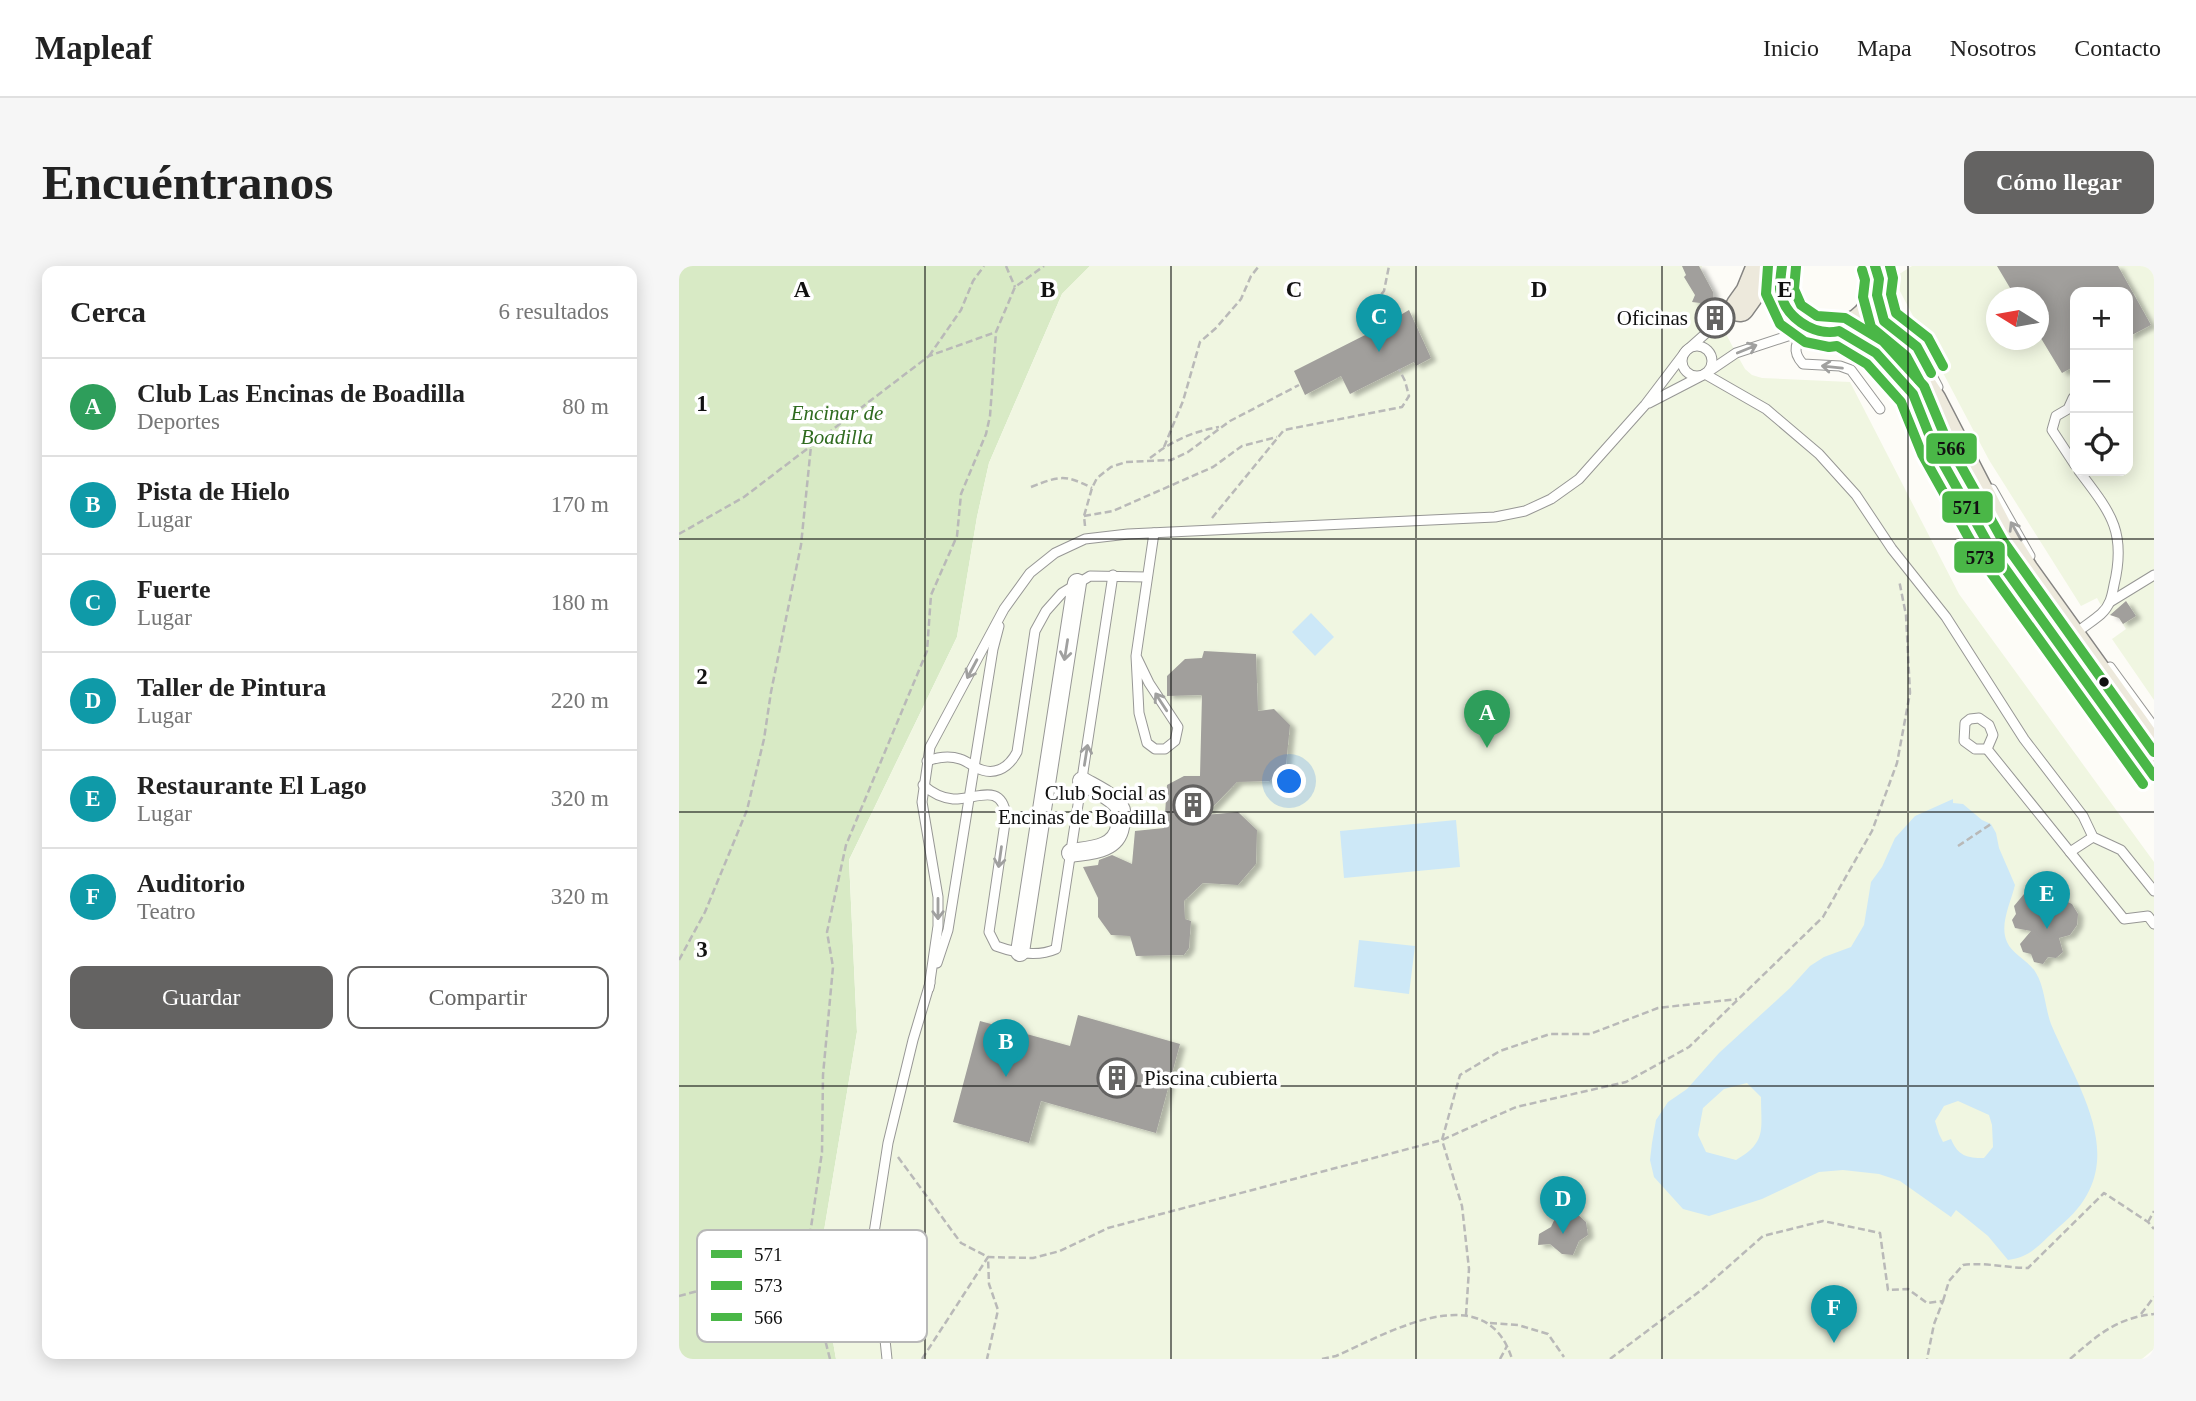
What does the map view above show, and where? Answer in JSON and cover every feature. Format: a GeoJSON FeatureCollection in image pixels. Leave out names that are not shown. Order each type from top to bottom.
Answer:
{"type":"FeatureCollection","features":[{"type":"Feature","properties":{"kind":"main road"},"geometry":{"type":"LineString","coordinates":[[1875,266],[1879,279],[1880,308],[1892,342],[1932,401],[1980,482],[2024,571],[2079,630],[2154,752]]}},
{"type":"Feature","properties":{"kind":"main road"},"geometry":{"type":"LineString","coordinates":[[1777,269],[1780,291],[1790,314],[1819,330],[1876,353],[1913,394],[1980,482]]}},
{"type":"Feature","properties":{"kind":"main road"},"geometry":{"type":"LineString","coordinates":[[1740,307],[1750,293],[1777,269]]}},
{"type":"Feature","properties":{"kind":"main road"},"geometry":{"type":"LineString","coordinates":[[1819,330],[1852,327],[1872,308],[1880,308]]}},
{"type":"Feature","properties":{"kind":"street"},"geometry":{"type":"LineString","coordinates":[[1020,952],[1077,583]]}},
{"type":"Feature","properties":{"kind":"street"},"geometry":{"type":"LineString","coordinates":[[1071,853],[1097,850],[1114,842],[1119,834],[1122,818],[1118,805],[1082,781]]}},
{"type":"Feature","properties":{"kind":"lane"},"geometry":{"type":"LineString","coordinates":[[929,988],[938,926],[938,897],[922,802],[930,747],[1004,608],[1030,573],[1055,553],[1086,539],[1154,533],[1495,517],[1525,511],[1551,499],[1579,479],[1644,405],[1686,351],[1740,307]]}},
{"type":"Feature","properties":{"kind":"lane"},"geometry":{"type":"LineString","coordinates":[[1880,308],[1917,348],[1942,394]]}},
{"type":"Feature","properties":{"kind":"lane"},"geometry":{"type":"LineString","coordinates":[[1644,405],[1705,374],[1736,353],[1793,332],[1819,330]]}},
{"type":"Feature","properties":{"kind":"lane"},"geometry":{"type":"LineString","coordinates":[[1819,330],[1797,341],[1797,357],[1803,364],[1840,366],[1851,370],[1880,409]]}},
{"type":"Feature","properties":{"kind":"lane"},"geometry":{"type":"LineString","coordinates":[[1705,374],[1712,363],[1710,353],[1696,346],[1686,351],[1682,361],[1686,371],[1695,376],[1705,374],[1766,409],[1819,454],[1856,495],[1892,549],[1947,617],[2024,739],[2083,817],[2093,838],[2121,850],[2154,891]]}},
{"type":"Feature","properties":{"kind":"lane"},"geometry":{"type":"LineString","coordinates":[[1913,394],[1934,447],[1991,549],[2154,776]]}},
{"type":"Feature","properties":{"kind":"lane"},"geometry":{"type":"LineString","coordinates":[[2070,405],[2068,409],[2056,416],[2052,430],[2070,457]]}},
{"type":"Feature","properties":{"kind":"lane"},"geometry":{"type":"LineString","coordinates":[[2084,476],[2114,523],[2119,543],[2119,568],[2110,602]]}},
{"type":"Feature","properties":{"kind":"lane"},"geometry":{"type":"LineString","coordinates":[[1980,482],[2036,566]]}},
{"type":"Feature","properties":{"kind":"lane"},"geometry":{"type":"LineString","coordinates":[[1136,656],[1149,683],[1178,727],[1175,741],[1165,749],[1155,749],[1147,743],[1139,713],[1136,656],[1154,533]]}},
{"type":"Feature","properties":{"kind":"lane"},"geometry":{"type":"LineString","coordinates":[[923,785],[946,798],[993,795],[1000,799],[1006,816],[989,932],[996,946],[1044,954],[1056,949],[1113,575]]}},
{"type":"Feature","properties":{"kind":"lane"},"geometry":{"type":"LineString","coordinates":[[2079,630],[2101,614],[2110,602],[2154,575]]}},
{"type":"Feature","properties":{"kind":"lane"},"geometry":{"type":"LineString","coordinates":[[927,761],[952,757],[974,767],[993,771],[1002,770],[1011,764],[1017,752],[1035,631],[1046,611],[1062,593],[1090,576],[1147,577]]}},
{"type":"Feature","properties":{"kind":"lane"},"geometry":{"type":"LineString","coordinates":[[874,1230],[888,1143],[913,1041],[948,930],[993,649],[1004,608]]}},
{"type":"Feature","properties":{"kind":"lane"},"geometry":{"type":"LineString","coordinates":[[2102,655],[2154,727]]}},
{"type":"Feature","properties":{"kind":"lane"},"geometry":{"type":"LineString","coordinates":[[1987,749],[2125,919],[2148,916],[2154,924]]}},
{"type":"Feature","properties":{"kind":"lane"},"geometry":{"type":"LineString","coordinates":[[2070,852],[2093,838]]}},
{"type":"Feature","properties":{"kind":"path"},"geometry":{"type":"LineString","coordinates":[[929,356],[961,310],[973,281],[984,266]]}},
{"type":"Feature","properties":{"kind":"path"},"geometry":{"type":"LineString","coordinates":[[1006,266],[1015,287]]}},
{"type":"Feature","properties":{"kind":"path"},"geometry":{"type":"LineString","coordinates":[[811,1230],[822,1152],[823,1075],[833,967],[827,933],[846,845],[927,651],[930,595],[957,536],[961,494],[986,435],[990,416],[996,332],[1015,287],[1044,266]]}},
{"type":"Feature","properties":{"kind":"path"},"geometry":{"type":"LineString","coordinates":[[1164,447],[1183,401],[1200,342],[1241,299],[1251,276],[1259,266]]}},
{"type":"Feature","properties":{"kind":"path"},"geometry":{"type":"LineString","coordinates":[[1373,331],[1368,311],[1384,291],[1389,266]]}},
{"type":"Feature","properties":{"kind":"path"},"geometry":{"type":"LineString","coordinates":[[679,534],[744,497],[929,356],[996,332]]}},
{"type":"Feature","properties":{"kind":"path"},"geometry":{"type":"LineString","coordinates":[[1205,532],[1215,513],[1284,429],[1402,407],[1409,396],[1399,369]]}},
{"type":"Feature","properties":{"kind":"path"},"geometry":{"type":"LineString","coordinates":[[1086,539],[1084,516],[1092,488],[1097,478],[1111,467],[1126,462],[1171,460],[1188,452],[1222,427],[1299,385]]}},
{"type":"Feature","properties":{"kind":"path"},"geometry":{"type":"LineString","coordinates":[[1148,460],[1164,447],[1196,431],[1222,427]]}},
{"type":"Feature","properties":{"kind":"path"},"geometry":{"type":"LineString","coordinates":[[1084,516],[1113,510],[1213,467],[1243,446],[1277,437]]}},
{"type":"Feature","properties":{"kind":"path"},"geometry":{"type":"LineString","coordinates":[[679,960],[705,912],[747,810],[764,739],[801,545],[811,446]]}},
{"type":"Feature","properties":{"kind":"path"},"geometry":{"type":"LineString","coordinates":[[1031,487],[1057,477],[1073,478],[1092,488]]}},
{"type":"Feature","properties":{"kind":"path"},"geometry":{"type":"LineString","coordinates":[[888,1143],[961,1243],[988,1257],[1033,1258],[1060,1251],[1108,1228],[1442,1140],[1516,1107],[1626,1082],[1689,1047],[1823,917],[1872,831],[1897,763],[1910,693],[1906,615],[1892,549]]}},
{"type":"Feature","properties":{"kind":"path"},"geometry":{"type":"LineString","coordinates":[[1958,846],[1991,824]]}},
{"type":"Feature","properties":{"kind":"path"},"geometry":{"type":"LineString","coordinates":[[1466,1315],[1469,1269],[1462,1206],[1442,1140],[1460,1075],[1500,1051],[1550,1034],[1590,1034],[1658,1008],[1737,999]]}},
{"type":"Feature","properties":{"kind":"path"},"geometry":{"type":"LineString","coordinates":[[1927,1359],[1934,1324],[1949,1281],[1963,1265],[1983,1262],[2012,1268],[2028,1268],[2104,1193],[2148,1222],[2154,1229]]}},
{"type":"Feature","properties":{"kind":"path"},"geometry":{"type":"LineString","coordinates":[[2148,1222],[2154,1211]]}},
{"type":"Feature","properties":{"kind":"path"},"geometry":{"type":"LineString","coordinates":[[1610,1359],[1705,1288],[1763,1236],[1823,1221],[1880,1233],[1888,1290],[1908,1289],[1927,1303],[1943,1301]]}},
{"type":"Feature","properties":{"kind":"path"},"geometry":{"type":"LineString","coordinates":[[922,1359],[988,1257]]}},
{"type":"Feature","properties":{"kind":"path"},"geometry":{"type":"LineString","coordinates":[[987,1359],[998,1310],[989,1284],[988,1257]]}},
{"type":"Feature","properties":{"kind":"path"},"geometry":{"type":"LineString","coordinates":[[679,1296],[697,1291]]}},
{"type":"Feature","properties":{"kind":"path"},"geometry":{"type":"LineString","coordinates":[[2140,1315],[2154,1297]]}},
{"type":"Feature","properties":{"kind":"path"},"geometry":{"type":"LineString","coordinates":[[2070,1359],[2110,1326],[2140,1315],[2154,1314]]}},
{"type":"Feature","properties":{"kind":"path"},"geometry":{"type":"LineString","coordinates":[[1322,1359],[1336,1356],[1419,1319],[1466,1315],[1548,1334],[1564,1358]]}},
{"type":"Feature","properties":{"kind":"path"},"geometry":{"type":"LineString","coordinates":[[1490,1322],[1508,1344],[1512,1359]]}},
{"type":"Feature","properties":{"kind":"path"},"geometry":{"type":"LineString","coordinates":[[1500,1359],[1508,1344]]}},
{"type":"Feature","properties":{"kind":"green space","name":"Encinar de Boadilla"},"geometry":{"type":"Polygon","coordinates":[[[679,266],[1090,266],[1062,294],[989,463],[957,637],[849,860],[857,1032],[824,1230],[697,1230],[697,1342],[833,1342],[836,1359],[679,1359],[679,266]]]}},
{"type":"Feature","properties":{"kind":"green space"},"geometry":{"type":"Polygon","coordinates":[[[1090,266],[1702,266],[1726,334],[1745,369],[1752,375],[1762,378],[1850,382],[1959,594],[2154,862],[2154,1349],[2142,1359],[836,1359],[833,1342],[927,1342],[927,1230],[824,1230],[857,1032],[849,860],[957,637],[989,463],[1062,294],[1090,266]]]}},
{"type":"Feature","properties":{"kind":"green space"},"geometry":{"type":"Polygon","coordinates":[[[1912,266],[2154,266],[2154,700],[2112,639],[2126,629],[2119,618],[2105,613],[2097,598],[2081,606],[1989,460],[1893,278],[1912,266]]]}},
{"type":"Feature","properties":{"kind":"water"},"geometry":{"type":"Polygon","coordinates":[[[1311,613],[1334,637],[1315,656],[1292,632],[1311,613]]]}},
{"type":"Feature","properties":{"kind":"water"},"geometry":{"type":"Polygon","coordinates":[[[1953,799],[1953,803],[1963,804],[1991,824],[1996,833],[1999,848],[2015,885],[2004,928],[2007,942],[2039,979],[2051,1024],[2086,1102],[2094,1128],[2097,1153],[2094,1178],[2082,1203],[2037,1248],[2024,1256],[2008,1260],[1988,1236],[1956,1210],[1951,1217],[1900,1181],[1879,1174],[1843,1170],[1819,1172],[1762,1199],[1709,1216],[1683,1209],[1654,1177],[1650,1160],[1656,1120],[1668,1102],[1687,1089],[1719,1053],[1810,966],[1824,957],[1851,947],[1864,925],[1871,882],[1882,867],[1895,838],[1915,816],[1953,799]],[[1747,1083],[1724,1089],[1703,1108],[1698,1135],[1706,1152],[1736,1160],[1758,1141],[1761,1097],[1747,1083]],[[1958,1101],[1944,1106],[1935,1121],[1939,1134],[1943,1142],[1951,1139],[1964,1155],[1984,1158],[1993,1147],[1989,1115],[1958,1101]]]}},
{"type":"Feature","properties":{"kind":"water"},"geometry":{"type":"Polygon","coordinates":[[[1456,820],[1460,867],[1344,878],[1340,831],[1456,820]]]}},
{"type":"Feature","properties":{"kind":"water"},"geometry":{"type":"Polygon","coordinates":[[[1359,940],[1415,946],[1409,994],[1354,987],[1359,940]]]}},
{"type":"Feature","properties":{"kind":"building","name":"Oficinas"},"geometry":{"type":"Polygon","coordinates":[[[1682,266],[1699,266],[1713,292],[1719,313],[1710,320],[1700,303],[1692,302],[1695,295],[1684,277],[1686,275],[1682,266]]]}},
{"type":"Feature","properties":{"kind":"building"},"geometry":{"type":"Polygon","coordinates":[[[1997,266],[2118,266],[2130,287],[2070,287],[2070,369],[2062,373],[2048,350],[2049,287],[2009,287],[1997,266]]]}},
{"type":"Feature","properties":{"kind":"building"},"geometry":{"type":"Polygon","coordinates":[[[2133,293],[2151,325],[2133,334],[2133,293]]]}},
{"type":"Feature","properties":{"kind":"building"},"geometry":{"type":"Polygon","coordinates":[[[1409,310],[1431,358],[1416,366],[1414,362],[1350,394],[1341,376],[1305,395],[1294,371],[1409,310]]]}},
{"type":"Feature","properties":{"kind":"building"},"geometry":{"type":"Polygon","coordinates":[[[2126,601],[2136,616],[2123,624],[2119,618],[2110,615],[2126,601]]]}},
{"type":"Feature","properties":{"kind":"building","name":"Club Social as Encinas de Boadilla"},"geometry":{"type":"Polygon","coordinates":[[[1204,651],[1256,654],[1258,711],[1274,709],[1290,725],[1286,765],[1270,781],[1237,782],[1205,815],[1238,812],[1257,830],[1256,864],[1238,885],[1203,883],[1184,901],[1185,919],[1191,921],[1189,948],[1184,955],[1136,956],[1130,936],[1111,935],[1098,917],[1098,898],[1083,867],[1098,865],[1099,860],[1112,855],[1132,864],[1135,831],[1164,828],[1167,785],[1184,776],[1200,776],[1202,695],[1167,696],[1167,676],[1185,659],[1202,658],[1204,651]]]}},
{"type":"Feature","properties":{"kind":"building"},"geometry":{"type":"Polygon","coordinates":[[[2024,894],[2042,896],[2046,904],[2061,899],[2072,904],[2078,914],[2077,925],[2070,935],[2059,938],[2063,952],[2056,958],[2048,957],[2043,964],[2034,962],[2031,954],[2023,952],[2020,944],[2031,931],[2015,928],[2012,920],[2016,914],[2014,906],[2024,894]]]}},
{"type":"Feature","properties":{"kind":"building"},"geometry":{"type":"Polygon","coordinates":[[[1078,1015],[1180,1044],[1156,1133],[1041,1101],[1029,1143],[953,1122],[980,1021],[1070,1046],[1078,1015]]]}},
{"type":"Feature","properties":{"kind":"building"},"geometry":{"type":"Polygon","coordinates":[[[1576,1213],[1586,1222],[1588,1235],[1579,1241],[1573,1255],[1562,1254],[1550,1244],[1538,1245],[1539,1234],[1551,1227],[1557,1214],[1571,1216],[1576,1213]]]}},
{"type":"Feature","properties":{"kind":"transit line","name":"573"},"geometry":{"type":"LineString","coordinates":[[1768,266],[1766,294],[1780,324],[1805,342],[1837,346],[1867,364],[1901,402],[1922,454],[1979,556],[2143,784]]}},
{"type":"Feature","properties":{"kind":"transit line","name":"571"},"geometry":{"type":"LineString","coordinates":[[1782,266],[1782,299],[1793,316],[1819,331],[1839,331],[1876,353],[1913,394],[1934,447],[1991,549],[2154,776]]}},
{"type":"Feature","properties":{"kind":"transit line","name":"571"},"geometry":{"type":"LineString","coordinates":[[1875,266],[1879,279],[1877,295],[1884,321],[1917,347],[1931,373]]}},
{"type":"Feature","properties":{"kind":"transit line","name":"566"},"geometry":{"type":"LineString","coordinates":[[1890,266],[1893,278],[1891,294],[1896,313],[1928,338],[1943,366]]}},
{"type":"Feature","properties":{"kind":"transit line","name":"566"},"geometry":{"type":"LineString","coordinates":[[1796,267],[1794,289],[1801,305],[1817,316],[1845,318],[1883,341],[1924,386],[1947,441],[2003,541],[2154,752]]}},
{"type":"Feature","properties":{"kind":"transit line","name":"573"},"geometry":{"type":"LineString","coordinates":[[1862,270],[1865,280],[1863,297],[1871,327],[1906,356],[1919,380]]}},
{"type":"Feature","properties":{"kind":"place","name":"Oficinas"},"geometry":{"type":"Point","coordinates":[1715,318]}},
{"type":"Feature","properties":{"kind":"place","name":"Fuerte"},"geometry":{"type":"Point","coordinates":[1379,352]}},
{"type":"Feature","properties":{"kind":"place","name":"Club Las Encinas de Boadilla"},"geometry":{"type":"Point","coordinates":[1487,748]}},
{"type":"Feature","properties":{"kind":"place","name":"Club Social as Encinas de Boadilla"},"geometry":{"type":"Point","coordinates":[1193,805]}},
{"type":"Feature","properties":{"kind":"place","name":"Restaurante El Lago"},"geometry":{"type":"Point","coordinates":[2047,929]}},
{"type":"Feature","properties":{"kind":"place","name":"Pista de Hielo"},"geometry":{"type":"Point","coordinates":[1006,1077]}},
{"type":"Feature","properties":{"kind":"place","name":"Piscina cubierta"},"geometry":{"type":"Point","coordinates":[1117,1078]}},
{"type":"Feature","properties":{"kind":"place","name":"Taller de Pintura"},"geometry":{"type":"Point","coordinates":[1563,1234]}},
{"type":"Feature","properties":{"kind":"place","name":"Auditorio"},"geometry":{"type":"Point","coordinates":[1834,1343]}}]}
